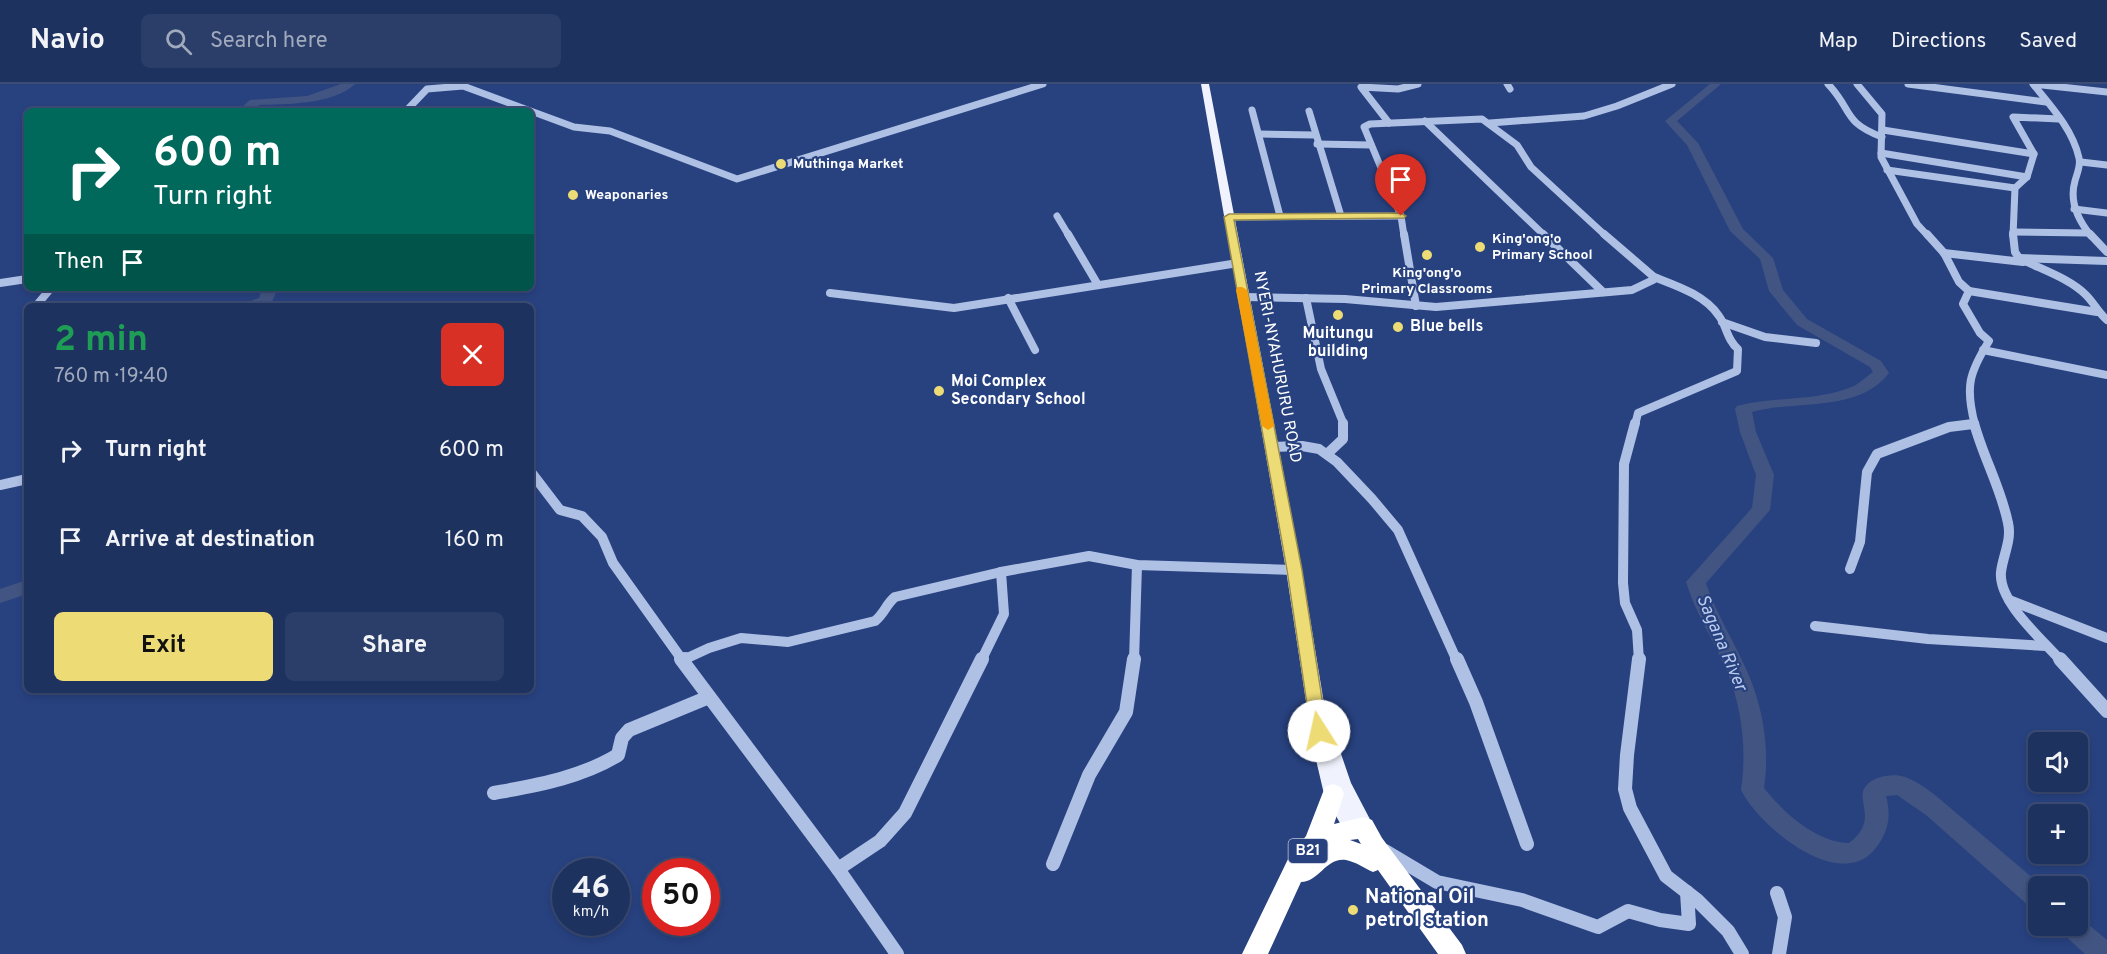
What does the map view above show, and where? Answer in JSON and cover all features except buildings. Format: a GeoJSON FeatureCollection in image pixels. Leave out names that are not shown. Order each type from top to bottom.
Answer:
{"type":"FeatureCollection","features":[{"type":"Feature","properties":{"kind":"highway","name":"B21"},"geometry":{"type":"LineString","coordinates":[[1255,954],[1279,905],[1323,846],[1333,794]]}},
{"type":"Feature","properties":{"kind":"highway","name":"B21"},"geometry":{"type":"LineString","coordinates":[[1323,846],[1366,841]]}},
{"type":"Feature","properties":{"kind":"highway","name":"B21"},"geometry":{"type":"LineString","coordinates":[[1323,846],[1353,851],[1366,841]]}},
{"type":"Feature","properties":{"kind":"highway"},"geometry":{"type":"LineString","coordinates":[[1366,841],[1441,954]]}},
{"type":"Feature","properties":{"kind":"highway"},"geometry":{"type":"LineString","coordinates":[[1366,841],[1453,954]]}},
{"type":"Feature","properties":{"kind":"main road","name":"NYERI-NYAHURURU ROAD"},"geometry":{"type":"LineString","coordinates":[[1205,84],[1294,570],[1322,747],[1333,794],[1366,841]]}},
{"type":"Feature","properties":{"kind":"main road","name":"NYERI-NYAHURURU ROAD"},"geometry":{"type":"LineString","coordinates":[[1308,657],[1342,784],[1366,841]]}},
{"type":"Feature","properties":{"kind":"street"},"geometry":{"type":"LineString","coordinates":[[534,113],[569,126],[610,131],[739,179],[1043,84]]}},
{"type":"Feature","properties":{"kind":"street"},"geometry":{"type":"LineString","coordinates":[[1389,123],[1361,87],[1398,89],[1418,84]]}},
{"type":"Feature","properties":{"kind":"street"},"geometry":{"type":"LineString","coordinates":[[1490,123],[1575,117],[1604,111],[1672,84]]}},
{"type":"Feature","properties":{"kind":"street"},"geometry":{"type":"LineString","coordinates":[[1828,84],[1853,125],[1882,134],[2034,154]]}},
{"type":"Feature","properties":{"kind":"street"},"geometry":{"type":"LineString","coordinates":[[1857,84],[1882,114],[1881,153],[1887,170],[1917,224],[1944,253],[1959,282],[1969,291],[2097,312]]}},
{"type":"Feature","properties":{"kind":"street"},"geometry":{"type":"LineString","coordinates":[[1908,84],[2046,102]]}},
{"type":"Feature","properties":{"kind":"street"},"geometry":{"type":"LineString","coordinates":[[2032,84],[2071,133],[2080,162],[2073,187],[2074,208],[2087,233],[2107,252]]}},
{"type":"Feature","properties":{"kind":"street"},"geometry":{"type":"LineString","coordinates":[[2032,84],[2107,92]]}},
{"type":"Feature","properties":{"kind":"street"},"geometry":{"type":"LineString","coordinates":[[2085,84],[2091,90]]}},
{"type":"Feature","properties":{"kind":"street"},"geometry":{"type":"LineString","coordinates":[[409,108],[427,88],[463,86],[521,108]]}},
{"type":"Feature","properties":{"kind":"street"},"geometry":{"type":"LineString","coordinates":[[1534,108],[1534,119]]}},
{"type":"Feature","properties":{"kind":"street"},"geometry":{"type":"LineString","coordinates":[[1252,110],[1280,216]]}},
{"type":"Feature","properties":{"kind":"street"},"geometry":{"type":"LineString","coordinates":[[1309,111],[1314,135],[1341,216]]}},
{"type":"Feature","properties":{"kind":"street"},"geometry":{"type":"LineString","coordinates":[[2059,119],[2018,115],[2013,117],[2034,154],[2027,177],[2015,188],[2013,232],[2015,252],[2021,260],[2070,284],[2086,295],[2097,312],[2107,320]]}},
{"type":"Feature","properties":{"kind":"street"},"geometry":{"type":"LineString","coordinates":[[1416,306],[1407,267],[1401,216],[1364,127],[1370,124],[1478,118],[1490,123],[1517,145],[1531,167],[1630,258],[1654,277],[1706,304],[1719,315],[1730,344],[1738,349],[1737,371],[1695,391],[1638,413],[1624,464],[1623,583],[1625,603],[1637,630],[1640,651],[1627,755],[1625,789],[1630,808],[1666,876],[1688,892],[1728,932],[1742,954]]}},
{"type":"Feature","properties":{"kind":"street"},"geometry":{"type":"LineString","coordinates":[[1425,121],[1603,292]]}},
{"type":"Feature","properties":{"kind":"street"},"geometry":{"type":"LineString","coordinates":[[1259,134],[1314,135]]}},
{"type":"Feature","properties":{"kind":"street"},"geometry":{"type":"LineString","coordinates":[[1317,144],[1371,145]]}},
{"type":"Feature","properties":{"kind":"street"},"geometry":{"type":"LineString","coordinates":[[1881,153],[2027,177]]}},
{"type":"Feature","properties":{"kind":"street"},"geometry":{"type":"LineString","coordinates":[[2080,162],[2107,165]]}},
{"type":"Feature","properties":{"kind":"street"},"geometry":{"type":"LineString","coordinates":[[1887,170],[2015,188]]}},
{"type":"Feature","properties":{"kind":"street"},"geometry":{"type":"LineString","coordinates":[[2074,208],[2107,213]]}},
{"type":"Feature","properties":{"kind":"street"},"geometry":{"type":"LineString","coordinates":[[1057,216],[1098,285]]}},
{"type":"Feature","properties":{"kind":"street"},"geometry":{"type":"LineString","coordinates":[[1229,217],[1401,216]]}},
{"type":"Feature","properties":{"kind":"street"},"geometry":{"type":"LineString","coordinates":[[2013,232],[2087,233]]}},
{"type":"Feature","properties":{"kind":"street"},"geometry":{"type":"LineString","coordinates":[[1944,253],[2021,260],[2107,261]]}},
{"type":"Feature","properties":{"kind":"street"},"geometry":{"type":"LineString","coordinates":[[830,293],[954,308],[1238,263]]}},
{"type":"Feature","properties":{"kind":"street"},"geometry":{"type":"LineString","coordinates":[[1243,297],[1456,306],[1641,287],[1654,277]]}},
{"type":"Feature","properties":{"kind":"street"},"geometry":{"type":"LineString","coordinates":[[0,283],[24,279]]}},
{"type":"Feature","properties":{"kind":"street"},"geometry":{"type":"LineString","coordinates":[[38,303],[48,291]]}},
{"type":"Feature","properties":{"kind":"street"},"geometry":{"type":"LineString","coordinates":[[1969,291],[1963,304],[1980,333],[1989,341],[1971,371],[1970,378],[1973,424],[1994,472],[2008,526],[2009,536],[1999,583],[2007,599],[2046,646],[2107,711]]}},
{"type":"Feature","properties":{"kind":"street"},"geometry":{"type":"LineString","coordinates":[[1008,298],[1035,350]]}},
{"type":"Feature","properties":{"kind":"street"},"geometry":{"type":"LineString","coordinates":[[1306,298],[1317,356],[1346,436],[1343,442],[1328,454]]}},
{"type":"Feature","properties":{"kind":"street"},"geometry":{"type":"LineString","coordinates":[[1722,322],[1731,322],[1756,334],[1780,340],[1816,343]]}},
{"type":"Feature","properties":{"kind":"street"},"geometry":{"type":"LineString","coordinates":[[1983,350],[2107,375]]}},
{"type":"Feature","properties":{"kind":"street"},"geometry":{"type":"LineString","coordinates":[[1850,569],[1859,543],[1864,476],[1869,462],[1877,454],[1949,427],[1973,424]]}},
{"type":"Feature","properties":{"kind":"street"},"geometry":{"type":"LineString","coordinates":[[1272,447],[1309,447],[1328,454],[1383,510],[1398,530],[1476,702],[1527,844]]}},
{"type":"Feature","properties":{"kind":"street"},"geometry":{"type":"LineString","coordinates":[[534,476],[560,510],[582,516],[602,537],[613,563],[709,697],[838,869],[897,954]]}},
{"type":"Feature","properties":{"kind":"street"},"geometry":{"type":"LineString","coordinates":[[0,484],[24,480]]}},
{"type":"Feature","properties":{"kind":"street"},"geometry":{"type":"LineString","coordinates":[[683,660],[709,648],[741,638],[788,642],[868,623],[881,618],[890,601],[895,597],[1001,572],[1089,556],[1137,565],[1294,570]]}},
{"type":"Feature","properties":{"kind":"street"},"geometry":{"type":"LineString","coordinates":[[1053,864],[1089,775],[1126,712],[1134,669],[1137,565]]}},
{"type":"Feature","properties":{"kind":"street"},"geometry":{"type":"LineString","coordinates":[[838,869],[878,844],[899,821],[912,801],[1004,614],[1001,572]]}},
{"type":"Feature","properties":{"kind":"street"},"geometry":{"type":"LineString","coordinates":[[2007,599],[2107,638]]}},
{"type":"Feature","properties":{"kind":"street"},"geometry":{"type":"LineString","coordinates":[[1815,626],[1928,639],[2046,646]]}},
{"type":"Feature","properties":{"kind":"street"},"geometry":{"type":"LineString","coordinates":[[494,794],[539,786],[607,762],[618,755],[622,738],[628,730],[709,697]]}},
{"type":"Feature","properties":{"kind":"street"},"geometry":{"type":"LineString","coordinates":[[1366,841],[1437,882],[1522,900],[1598,927],[1628,911],[1660,920],[1689,924],[1688,892]]}},
{"type":"Feature","properties":{"kind":"street"},"geometry":{"type":"LineString","coordinates":[[1777,893],[1785,917],[1783,941],[1779,954]]}},
{"type":"Feature","properties":{"kind":"waterway"},"geometry":{"type":"LineString","coordinates":[[255,108],[248,106],[250,103],[307,99],[350,84]]}},
{"type":"Feature","properties":{"kind":"waterway","name":"Sagana River"},"geometry":{"type":"LineString","coordinates":[[1716,84],[1671,121],[1692,143],[1737,231],[1766,258],[1776,291],[1802,322],[1876,364],[1881,373],[1860,389],[1813,401],[1762,404],[1743,409],[1748,432],[1765,475],[1761,510],[1696,582],[1742,684],[1753,730],[1755,761],[1752,790],[1782,822],[1796,833],[1824,849],[1838,854],[1850,854],[1858,851],[1864,845],[1877,824],[1878,812],[1874,793],[1883,786],[1901,785],[1934,808],[2028,889]]}},
{"type":"Feature","properties":{"kind":"waterway"},"geometry":{"type":"LineString","coordinates":[[260,303],[266,301],[268,291]]}},
{"type":"Feature","properties":{"kind":"waterway"},"geometry":{"type":"LineString","coordinates":[[0,596],[24,588]]}},
{"type":"Feature","properties":{"kind":"waterway","name":"Sagana River"},"geometry":{"type":"LineString","coordinates":[[2083,936],[2104,954]]}},
{"type":"Feature","properties":{"kind":"slow traffic"},"geometry":{"type":"LineString","coordinates":[[1242,290],[1268,426]]}},
{"type":"Feature","properties":{"kind":"place","name":"Muthinga Market"},"geometry":{"type":"Point","coordinates":[781,164]}},
{"type":"Feature","properties":{"kind":"place","name":"Weaponaries"},"geometry":{"type":"Point","coordinates":[573,195]}},
{"type":"Feature","properties":{"kind":"place","name":"King'ong'o Primary School"},"geometry":{"type":"Point","coordinates":[1480,247]}},
{"type":"Feature","properties":{"kind":"place","name":"King'ong'o Primary Classrooms"},"geometry":{"type":"Point","coordinates":[1427,255]}},
{"type":"Feature","properties":{"kind":"place","name":"Muitungu building"},"geometry":{"type":"Point","coordinates":[1338,315]}},
{"type":"Feature","properties":{"kind":"place","name":"Blue bells"},"geometry":{"type":"Point","coordinates":[1398,327]}},
{"type":"Feature","properties":{"kind":"place","name":"Moi Complex Secondary School"},"geometry":{"type":"Point","coordinates":[939,391]}},
{"type":"Feature","properties":{"kind":"place","name":"National Oil petrol station"},"geometry":{"type":"Point","coordinates":[1353,910]}},
{"type":"Feature","properties":{"kind":"route"},"geometry":{"type":"LineString","coordinates":[[1319,731],[1294,570],[1229,217],[1401,216]]}}]}
